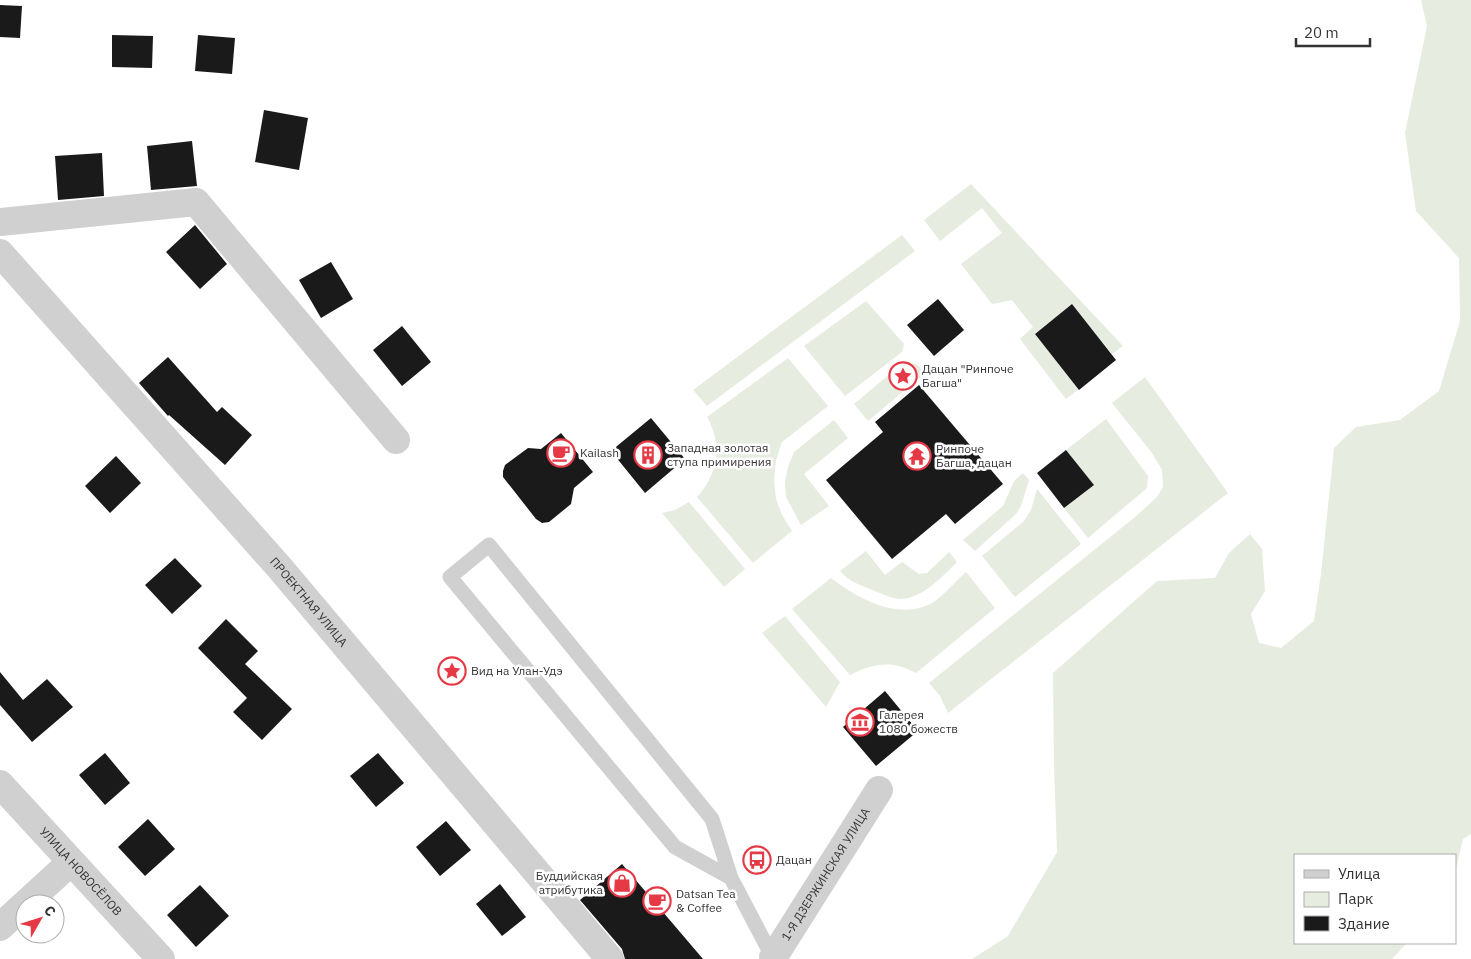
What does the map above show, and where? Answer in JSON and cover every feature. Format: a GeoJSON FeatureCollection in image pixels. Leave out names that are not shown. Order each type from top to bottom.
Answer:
{"type":"FeatureCollection","features":[{"type":"Feature","properties":{"kind":"street"},"geometry":{"type":"LineString","coordinates":[[0,222],[196,202],[396,440]]}},
{"type":"Feature","properties":{"kind":"street","name":"ПРОЕКТНАЯ УЛИЦА"},"geometry":{"type":"LineString","coordinates":[[0,253],[279,567],[610,959]]}},
{"type":"Feature","properties":{"kind":"street","name":"УЛИЦА НОВОСЁЛОВ"},"geometry":{"type":"LineString","coordinates":[[0,784],[161,959]]}},
{"type":"Feature","properties":{"kind":"street","name":"1-Я ДЗЕРЖИНСКАЯ УЛИЦА"},"geometry":{"type":"LineString","coordinates":[[773,959],[879,790]]}},
{"type":"Feature","properties":{"kind":"street"},"geometry":{"type":"LineString","coordinates":[[0,927],[71,862]]}},
{"type":"Feature","properties":{"kind":"lane"},"geometry":{"type":"LineString","coordinates":[[731,878],[675,847],[450,577],[488,545],[712,819],[731,878],[773,959]]}},
{"type":"Feature","properties":{"kind":"green space"},"geometry":{"type":"Polygon","coordinates":[[[1421,0],[1471,0],[1471,834],[1463,839],[1456,868],[1456,854],[1294,854],[1294,944],[1406,944],[1392,959],[972,959],[1008,936],[1057,852],[1053,673],[1157,581],[1215,578],[1229,553],[1250,534],[1262,549],[1265,591],[1251,614],[1259,643],[1281,648],[1314,621],[1321,574],[1334,448],[1356,427],[1400,420],[1439,391],[1460,321],[1459,258],[1416,211],[1405,133],[1427,26],[1421,0]]]}},
{"type":"Feature","properties":{"kind":"green space"},"geometry":{"type":"Polygon","coordinates":[[[971,184],[1123,346],[1112,354],[1072,305],[1035,333],[1079,389],[1066,399],[1020,339],[1033,327],[1012,300],[992,304],[961,264],[1002,233],[982,208],[940,241],[924,220],[971,184]]]}},
{"type":"Feature","properties":{"kind":"green space"},"geometry":{"type":"Polygon","coordinates":[[[902,235],[915,251],[707,406],[693,390],[902,235]]]}},
{"type":"Feature","properties":{"kind":"green space"},"geometry":{"type":"Polygon","coordinates":[[[866,301],[904,344],[902,352],[845,396],[804,346],[866,301]]]}},
{"type":"Feature","properties":{"kind":"green space"},"geometry":{"type":"Polygon","coordinates":[[[788,358],[828,406],[782,442],[776,460],[774,480],[776,499],[782,515],[792,531],[753,563],[697,497],[710,479],[716,458],[715,438],[707,417],[788,358]]]}},
{"type":"Feature","properties":{"kind":"green space"},"geometry":{"type":"Polygon","coordinates":[[[910,362],[919,366],[924,374],[868,421],[854,404],[903,363],[910,362]]]}},
{"type":"Feature","properties":{"kind":"green space"},"geometry":{"type":"Polygon","coordinates":[[[1145,377],[1228,493],[948,713],[940,696],[929,683],[1135,517],[1157,497],[1163,487],[1162,470],[1152,453],[1112,403],[1145,377]]]}},
{"type":"Feature","properties":{"kind":"green space"},"geometry":{"type":"Polygon","coordinates":[[[1106,419],[1148,476],[1147,488],[1088,538],[1064,508],[1093,485],[1066,450],[1106,419]]]}},
{"type":"Feature","properties":{"kind":"green space"},"geometry":{"type":"Polygon","coordinates":[[[834,420],[848,438],[804,474],[829,506],[801,525],[786,497],[785,482],[788,467],[794,452],[834,420]]]}},
{"type":"Feature","properties":{"kind":"green space"},"geometry":{"type":"Polygon","coordinates":[[[1023,473],[1029,480],[1021,506],[1016,514],[975,551],[963,540],[1003,506],[1014,481],[1023,473]]]}},
{"type":"Feature","properties":{"kind":"green space"},"geometry":{"type":"Polygon","coordinates":[[[1037,489],[1081,544],[1015,597],[982,556],[1024,521],[1031,510],[1037,489]]]}},
{"type":"Feature","properties":{"kind":"green space"},"geometry":{"type":"Polygon","coordinates":[[[689,502],[745,569],[724,587],[662,513],[675,510],[689,502]]]}},
{"type":"Feature","properties":{"kind":"green space"},"geometry":{"type":"Polygon","coordinates":[[[866,551],[885,575],[902,562],[919,574],[927,573],[949,552],[957,562],[931,586],[915,596],[899,599],[857,584],[840,571],[866,551]]]}},
{"type":"Feature","properties":{"kind":"green space"},"geometry":{"type":"Polygon","coordinates":[[[966,572],[995,608],[916,673],[899,666],[883,665],[867,668],[850,675],[792,609],[831,578],[854,594],[881,606],[909,610],[935,601],[966,572]]]}},
{"type":"Feature","properties":{"kind":"green space"},"geometry":{"type":"Polygon","coordinates":[[[785,616],[840,682],[826,707],[762,633],[785,616]]]}},
{"type":"Feature","properties":{"kind":"building"},"geometry":{"type":"Polygon","coordinates":[[[0,5],[22,6],[20,38],[0,37],[0,5]]]}},
{"type":"Feature","properties":{"kind":"building"},"geometry":{"type":"Polygon","coordinates":[[[112,35],[153,36],[152,68],[112,67],[112,35]]]}},
{"type":"Feature","properties":{"kind":"building"},"geometry":{"type":"Polygon","coordinates":[[[198,35],[235,38],[232,74],[195,71],[198,35]]]}},
{"type":"Feature","properties":{"kind":"building"},"geometry":{"type":"Polygon","coordinates":[[[264,110],[308,118],[299,170],[255,162],[264,110]]]}},
{"type":"Feature","properties":{"kind":"building"},"geometry":{"type":"Polygon","coordinates":[[[192,141],[197,186],[151,190],[147,146],[192,141]]]}},
{"type":"Feature","properties":{"kind":"building"},"geometry":{"type":"Polygon","coordinates":[[[102,153],[104,196],[58,200],[55,156],[102,153]]]}},
{"type":"Feature","properties":{"kind":"building"},"geometry":{"type":"Polygon","coordinates":[[[195,225],[227,264],[200,289],[166,252],[195,225]]]}},
{"type":"Feature","properties":{"kind":"building"},"geometry":{"type":"Polygon","coordinates":[[[331,262],[353,299],[321,318],[299,280],[331,262]]]}},
{"type":"Feature","properties":{"kind":"building"},"geometry":{"type":"Polygon","coordinates":[[[938,299],[964,330],[934,356],[907,325],[938,299]]]}},
{"type":"Feature","properties":{"kind":"building"},"geometry":{"type":"Polygon","coordinates":[[[1072,304],[1116,360],[1079,390],[1035,334],[1072,304]]]}},
{"type":"Feature","properties":{"kind":"building"},"geometry":{"type":"Polygon","coordinates":[[[402,326],[431,362],[402,386],[373,350],[402,326]]]}},
{"type":"Feature","properties":{"kind":"building"},"geometry":{"type":"Polygon","coordinates":[[[168,357],[217,412],[222,407],[252,435],[225,465],[168,416],[139,383],[168,357]]]}},
{"type":"Feature","properties":{"kind":"building","name":"Ринпоче Багша, дацан"},"geometry":{"type":"Polygon","coordinates":[[[919,385],[1003,484],[955,524],[946,514],[892,559],[826,480],[883,432],[875,422],[919,385]]]}},
{"type":"Feature","properties":{"kind":"building","name":"Западная золотая ступа примирения"},"geometry":{"type":"Polygon","coordinates":[[[651,418],[685,459],[645,493],[611,451],[651,418]]]}},
{"type":"Feature","properties":{"kind":"building"},"geometry":{"type":"Polygon","coordinates":[[[561,433],[593,472],[574,488],[571,504],[549,522],[542,523],[536,519],[503,477],[503,471],[505,465],[528,448],[541,449],[561,433]]]}},
{"type":"Feature","properties":{"kind":"building"},"geometry":{"type":"Polygon","coordinates":[[[1066,450],[1094,485],[1064,508],[1037,473],[1066,450]]]}},
{"type":"Feature","properties":{"kind":"building"},"geometry":{"type":"Polygon","coordinates":[[[116,456],[141,483],[110,513],[85,486],[116,456]]]}},
{"type":"Feature","properties":{"kind":"building"},"geometry":{"type":"Polygon","coordinates":[[[175,558],[202,586],[172,614],[145,585],[175,558]]]}},
{"type":"Feature","properties":{"kind":"building"},"geometry":{"type":"Polygon","coordinates":[[[226,619],[258,651],[245,664],[292,709],[262,740],[233,712],[247,698],[198,648],[226,619]]]}},
{"type":"Feature","properties":{"kind":"building"},"geometry":{"type":"Polygon","coordinates":[[[0,672],[23,700],[47,679],[73,707],[32,742],[0,705],[0,672]]]}},
{"type":"Feature","properties":{"kind":"building"},"geometry":{"type":"Polygon","coordinates":[[[885,691],[918,731],[876,766],[843,727],[885,691]]]}},
{"type":"Feature","properties":{"kind":"building"},"geometry":{"type":"Polygon","coordinates":[[[105,753],[130,783],[105,805],[79,775],[105,753]]]}},
{"type":"Feature","properties":{"kind":"building"},"geometry":{"type":"Polygon","coordinates":[[[378,753],[404,783],[376,807],[350,776],[378,753]]]}},
{"type":"Feature","properties":{"kind":"building"},"geometry":{"type":"Polygon","coordinates":[[[148,819],[175,849],[145,876],[118,847],[148,819]]]}},
{"type":"Feature","properties":{"kind":"building"},"geometry":{"type":"Polygon","coordinates":[[[446,821],[471,850],[440,876],[416,847],[446,821]]]}},
{"type":"Feature","properties":{"kind":"building"},"geometry":{"type":"Polygon","coordinates":[[[622,864],[703,959],[625,959],[622,949],[580,900],[622,864]]]}},
{"type":"Feature","properties":{"kind":"building"},"geometry":{"type":"Polygon","coordinates":[[[500,884],[526,917],[502,936],[476,904],[500,884]]]}},
{"type":"Feature","properties":{"kind":"building"},"geometry":{"type":"Polygon","coordinates":[[[200,885],[229,916],[196,947],[167,915],[200,885]]]}},
{"type":"Feature","properties":{"kind":"place","name":"Дацан \"Ринпоче Багша\""},"geometry":{"type":"Point","coordinates":[903,376]}},
{"type":"Feature","properties":{"kind":"place","name":"Kailash"},"geometry":{"type":"Point","coordinates":[561,453]}},
{"type":"Feature","properties":{"kind":"place","name":"Западная золотая ступа примирения"},"geometry":{"type":"Point","coordinates":[648,455]}},
{"type":"Feature","properties":{"kind":"place","name":"Ринпоче Багша, дацан"},"geometry":{"type":"Point","coordinates":[917,456]}},
{"type":"Feature","properties":{"kind":"place","name":"Вид на Улан-Удэ"},"geometry":{"type":"Point","coordinates":[452,671]}},
{"type":"Feature","properties":{"kind":"place","name":"Галерея 1080 божеств"},"geometry":{"type":"Point","coordinates":[860,722]}},
{"type":"Feature","properties":{"kind":"place","name":"Дацан"},"geometry":{"type":"Point","coordinates":[757,860]}},
{"type":"Feature","properties":{"kind":"place","name":"Буддийская атрибутика"},"geometry":{"type":"Point","coordinates":[622,883]}},
{"type":"Feature","properties":{"kind":"place","name":"Datsan Tea & Coffee"},"geometry":{"type":"Point","coordinates":[657,901]}}]}
